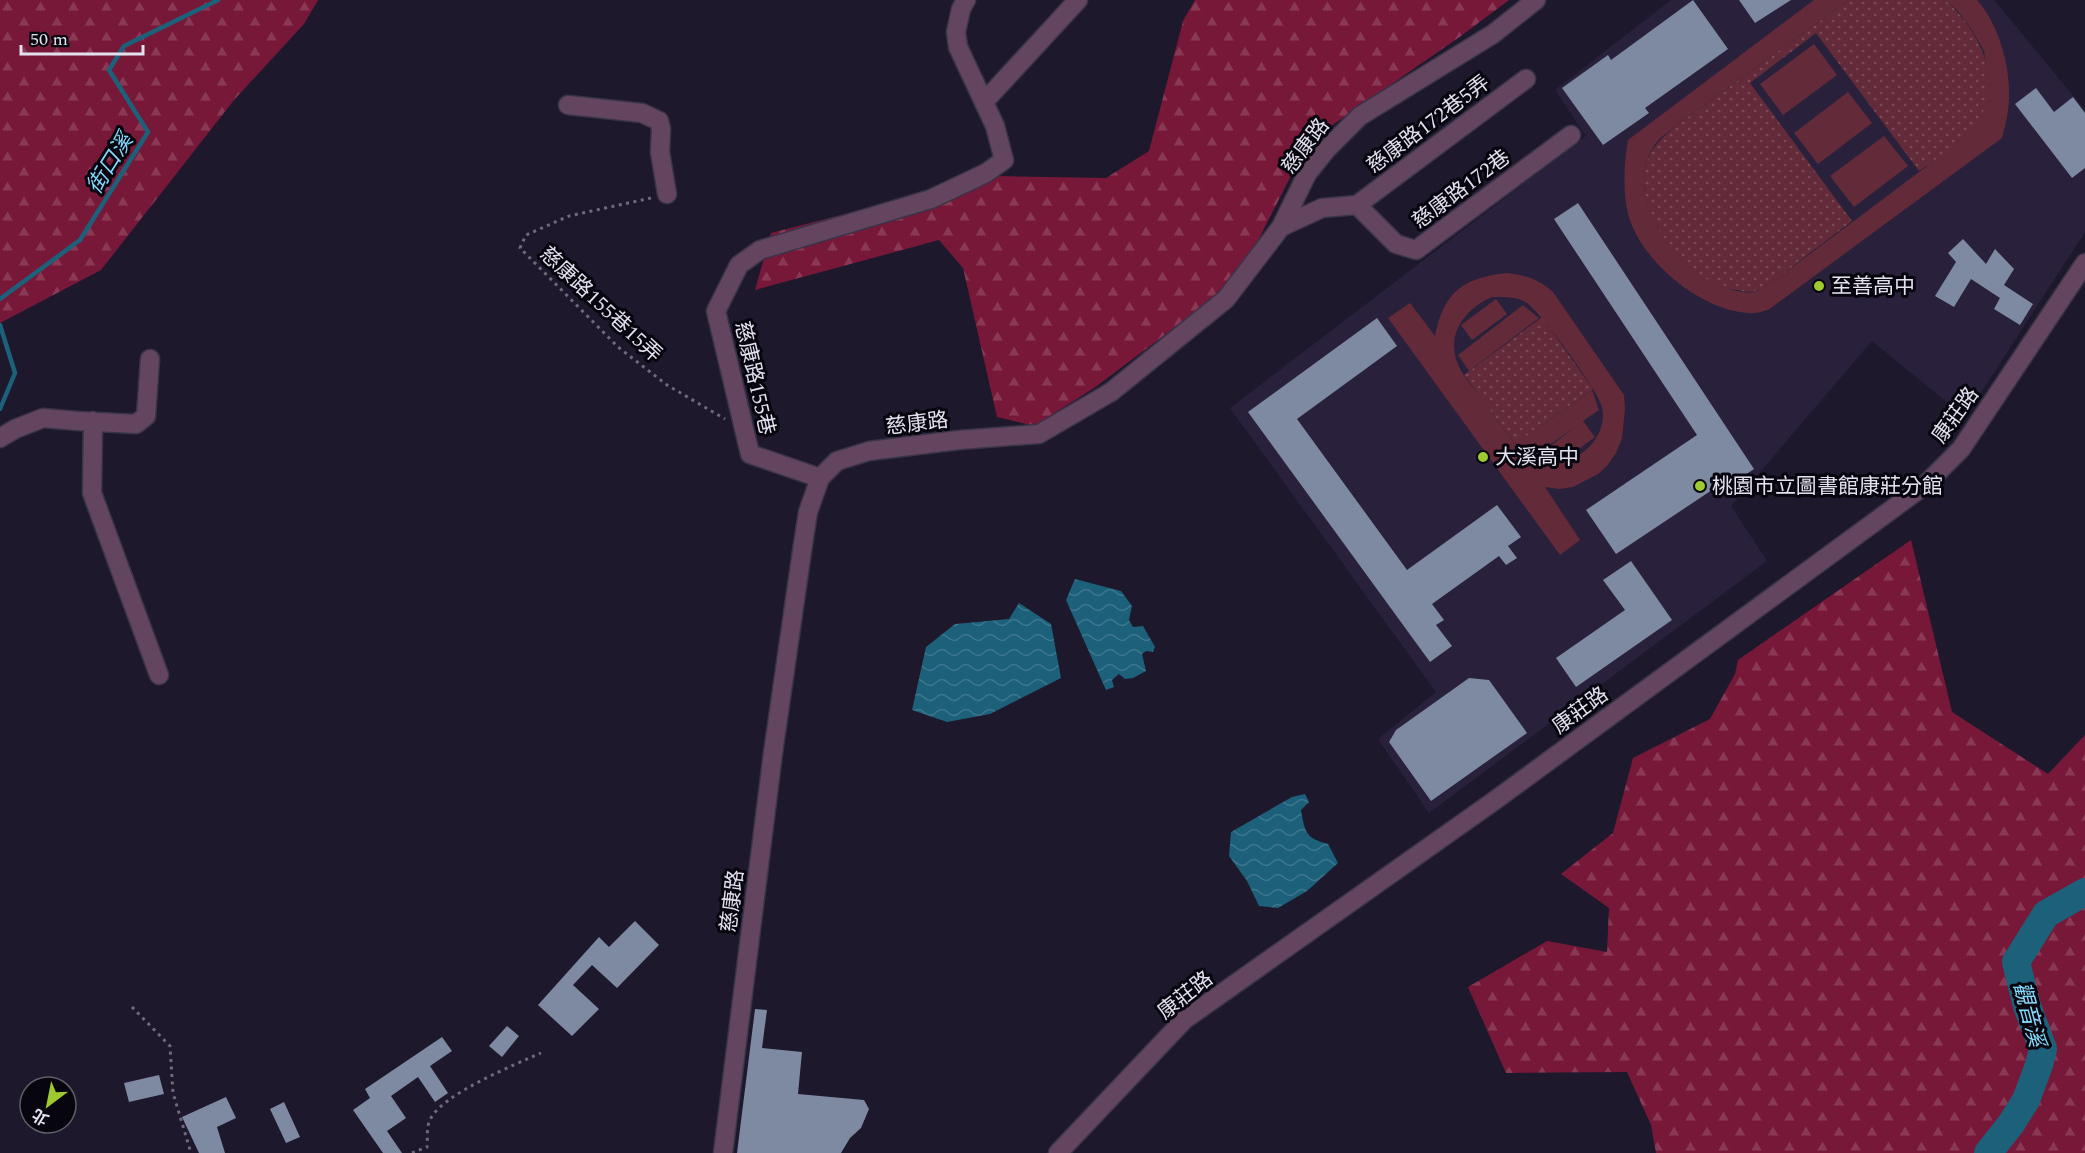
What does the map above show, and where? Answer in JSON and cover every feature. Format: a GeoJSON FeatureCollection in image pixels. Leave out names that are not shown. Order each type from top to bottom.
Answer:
{"type":"FeatureCollection","features":[{"type":"Feature","properties":{"kind":"street"},"geometry":{"type":"LineString","coordinates":[[966,0],[961,9],[956,32],[958,47],[984,102],[1078,0]]}},
{"type":"Feature","properties":{"kind":"street","name":"慈康路"},"geometry":{"type":"LineString","coordinates":[[723,1153],[773,753],[800,562],[808,512],[820,478],[837,461],[868,451],[959,440],[1039,434],[1111,392],[1202,321],[1226,299],[1281,227],[1307,174],[1326,150],[1360,116],[1494,34],[1536,0]]}},
{"type":"Feature","properties":{"kind":"street","name":"慈康路172巷5弄"},"geometry":{"type":"LineString","coordinates":[[1357,206],[1526,79]]}},
{"type":"Feature","properties":{"kind":"street","name":"慈康路155巷"},"geometry":{"type":"LineString","coordinates":[[820,478],[750,454],[716,311],[739,264],[760,250],[931,199],[986,173],[1004,160],[995,126],[984,102]]}},
{"type":"Feature","properties":{"kind":"street"},"geometry":{"type":"LineString","coordinates":[[568,105],[642,113],[659,121],[660,152],[667,194]]}},
{"type":"Feature","properties":{"kind":"street","name":"慈康路172巷"},"geometry":{"type":"LineString","coordinates":[[1357,206],[1396,244],[1416,250],[1571,135]]}},
{"type":"Feature","properties":{"kind":"street"},"geometry":{"type":"LineString","coordinates":[[1281,227],[1322,208],[1357,206]]}},
{"type":"Feature","properties":{"kind":"street","name":"康莊路"},"geometry":{"type":"LineString","coordinates":[[1058,1153],[1184,1020],[1494,801],[1925,485],[1961,448],[2085,263]]}},
{"type":"Feature","properties":{"kind":"street"},"geometry":{"type":"LineString","coordinates":[[0,438],[15,429],[43,418],[136,424],[146,416],[150,359]]}},
{"type":"Feature","properties":{"kind":"street"},"geometry":{"type":"LineString","coordinates":[[93,421],[92,493],[159,675]]}},
{"type":"Feature","properties":{"kind":"path","name":"慈康路155巷15弄"},"geometry":{"type":"LineString","coordinates":[[667,194],[569,216],[526,235],[520,248],[618,347],[667,385],[744,431]]}},
{"type":"Feature","properties":{"kind":"path"},"geometry":{"type":"LineString","coordinates":[[132,1007],[170,1046],[173,1093],[191,1153]]}},
{"type":"Feature","properties":{"kind":"path"},"geometry":{"type":"LineString","coordinates":[[412,1153],[427,1147],[429,1121],[435,1110],[475,1083],[541,1053]]}},
{"type":"Feature","properties":{"kind":"shaded area"},"geometry":{"type":"Polygon","coordinates":[[[1671,0],[1994,0],[2085,110],[2085,232],[1965,417],[1872,341],[1731,506],[1767,561],[1429,813],[1378,739],[1436,692],[1230,408],[1586,136],[1555,90],[1671,0]]]}},
{"type":"Feature","properties":{"kind":"shaded area"},"geometry":{"type":"Polygon","coordinates":[[[1814,0],[1849,0],[1664,135],[1656,143],[1646,163],[1644,183],[1648,204],[1656,225],[1684,261],[1701,275],[1718,285],[1736,291],[1759,290],[1951,148],[1977,124],[1988,101],[1988,76],[1984,51],[1957,10],[1945,0],[1977,0],[1999,37],[2009,82],[2008,110],[2002,138],[1768,310],[1752,313],[1731,310],[1692,293],[1657,263],[1643,246],[1627,209],[1624,175],[1628,140],[1814,0]]]}},
{"type":"Feature","properties":{"kind":"shaded area"},"geometry":{"type":"Polygon","coordinates":[[[1849,0],[1945,0],[1968,26],[1985,58],[1989,75],[1986,108],[1977,124],[1965,137],[1919,171],[1816,33],[1750,83],[1852,221],[1761,289],[1748,292],[1719,286],[1684,263],[1669,246],[1657,227],[1644,188],[1645,169],[1650,154],[1658,142],[1681,122],[1849,0]]]}},
{"type":"Feature","properties":{"kind":"shaded area"},"geometry":{"type":"Polygon","coordinates":[[[1814,44],[1837,75],[1783,115],[1760,84],[1814,44]]]}},
{"type":"Feature","properties":{"kind":"shaded area"},"geometry":{"type":"Polygon","coordinates":[[[1848,92],[1872,123],[1818,164],[1794,133],[1848,92]]]}},
{"type":"Feature","properties":{"kind":"shaded area"},"geometry":{"type":"Polygon","coordinates":[[[1884,136],[1908,166],[1854,207],[1830,176],[1884,136]]]}},
{"type":"Feature","properties":{"kind":"shaded area"},"geometry":{"type":"Polygon","coordinates":[[[1507,273],[1526,277],[1543,284],[1553,292],[1624,395],[1622,438],[1607,466],[1598,474],[1573,487],[1559,489],[1545,487],[1580,540],[1560,555],[1388,318],[1410,303],[1435,336],[1444,308],[1450,298],[1467,284],[1491,275],[1507,273]],[[1492,297],[1474,308],[1460,323],[1454,342],[1458,364],[1467,380],[1515,444],[1535,460],[1560,463],[1578,456],[1598,435],[1603,417],[1602,407],[1580,369],[1556,336],[1527,303],[1510,297],[1492,297]]]}},
{"type":"Feature","properties":{"kind":"shaded area"},"geometry":{"type":"Polygon","coordinates":[[[1496,299],[1507,314],[1472,340],[1461,325],[1496,299]]]}},
{"type":"Feature","properties":{"kind":"shaded area"},"geometry":{"type":"Polygon","coordinates":[[[1523,305],[1539,318],[1469,371],[1458,355],[1523,305]]]}},
{"type":"Feature","properties":{"kind":"shaded area"},"geometry":{"type":"Polygon","coordinates":[[[1542,317],[1593,389],[1515,444],[1464,375],[1542,317]]]}},
{"type":"Feature","properties":{"kind":"shaded area"},"geometry":{"type":"Polygon","coordinates":[[[1592,390],[1599,410],[1583,421],[1595,437],[1560,463],[1548,448],[1574,428],[1532,457],[1516,443],[1592,390]]]}},
{"type":"Feature","properties":{"kind":"green space"},"geometry":{"type":"Polygon","coordinates":[[[0,0],[318,0],[304,24],[234,100],[101,270],[0,323],[0,0]]]}},
{"type":"Feature","properties":{"kind":"green space"},"geometry":{"type":"Polygon","coordinates":[[[1195,0],[1509,0],[1308,142],[1238,280],[1094,388],[1034,426],[997,417],[963,268],[939,240],[755,290],[771,233],[994,176],[1106,178],[1149,151],[1183,21],[1195,0]]]}},
{"type":"Feature","properties":{"kind":"green space"},"geometry":{"type":"Polygon","coordinates":[[[1911,540],[1952,712],[2048,774],[2085,735],[2085,1153],[1656,1153],[1651,1125],[1627,1072],[1506,1073],[1468,987],[1547,941],[1607,952],[1609,908],[1561,874],[1613,833],[1633,758],[1710,719],[1735,674],[1738,660],[1911,540]]]}},
{"type":"Feature","properties":{"kind":"water"},"geometry":{"type":"Polygon","coordinates":[[[1075,579],[1121,591],[1132,606],[1129,620],[1133,627],[1143,626],[1155,647],[1153,652],[1146,651],[1142,654],[1146,671],[1133,678],[1125,679],[1119,674],[1112,680],[1114,687],[1106,690],[1066,600],[1075,579]]]}},
{"type":"Feature","properties":{"kind":"water"},"geometry":{"type":"Polygon","coordinates":[[[1019,603],[1051,624],[1061,678],[990,714],[947,722],[912,710],[926,647],[955,624],[1009,619],[1019,603]]]}},
{"type":"Feature","properties":{"kind":"water"},"geometry":{"type":"Polygon","coordinates":[[[1305,794],[1309,802],[1301,810],[1305,829],[1310,836],[1328,844],[1338,863],[1307,891],[1278,908],[1259,906],[1247,881],[1229,856],[1231,832],[1292,797],[1305,794]]]}},
{"type":"Feature","properties":{"kind":"building"},"geometry":{"type":"Polygon","coordinates":[[[1693,0],[1728,49],[1645,108],[1649,113],[1603,145],[1562,88],[1608,55],[1611,60],[1693,0]]]}},
{"type":"Feature","properties":{"kind":"building"},"geometry":{"type":"Polygon","coordinates":[[[1739,0],[1791,0],[1755,23],[1739,0]]]}},
{"type":"Feature","properties":{"kind":"building"},"geometry":{"type":"Polygon","coordinates":[[[2036,88],[2054,112],[2073,97],[2085,113],[2085,168],[2072,178],[2015,104],[2036,88]]]}},
{"type":"Feature","properties":{"kind":"building"},"geometry":{"type":"Polygon","coordinates":[[[1578,203],[1754,469],[1730,485],[1727,480],[1616,554],[1586,510],[1697,435],[1554,219],[1578,203]]]}},
{"type":"Feature","properties":{"kind":"building"},"geometry":{"type":"Polygon","coordinates":[[[1963,239],[1986,264],[1995,249],[2014,269],[2004,285],[2033,304],[2020,325],[1994,309],[2000,298],[1971,279],[1954,307],[1935,296],[1956,262],[1948,253],[1963,239]]]}},
{"type":"Feature","properties":{"kind":"building"},"geometry":{"type":"Polygon","coordinates":[[[1377,318],[1397,346],[1297,419],[1407,570],[1497,505],[1521,537],[1508,546],[1517,558],[1506,565],[1499,556],[1432,604],[1444,620],[1436,625],[1452,646],[1430,662],[1248,412],[1377,318]]]}},
{"type":"Feature","properties":{"kind":"building"},"geometry":{"type":"Polygon","coordinates":[[[1631,561],[1672,620],[1576,687],[1556,658],[1625,610],[1603,580],[1631,561]]]}},
{"type":"Feature","properties":{"kind":"building"},"geometry":{"type":"Polygon","coordinates":[[[1469,678],[1489,680],[1527,733],[1431,801],[1389,742],[1396,730],[1469,678]]]}},
{"type":"Feature","properties":{"kind":"building"},"geometry":{"type":"Polygon","coordinates":[[[635,921],[659,945],[617,988],[592,965],[573,985],[599,1009],[572,1036],[538,1005],[599,937],[609,947],[635,921]]]}},
{"type":"Feature","properties":{"kind":"building"},"geometry":{"type":"Polygon","coordinates":[[[755,1009],[767,1010],[762,1048],[802,1052],[798,1094],[864,1100],[869,1109],[861,1128],[850,1138],[841,1153],[737,1153],[755,1009]]]}},
{"type":"Feature","properties":{"kind":"building"},"geometry":{"type":"Polygon","coordinates":[[[507,1026],[519,1036],[502,1057],[489,1046],[507,1026]]]}},
{"type":"Feature","properties":{"kind":"building"},"geometry":{"type":"Polygon","coordinates":[[[442,1037],[452,1051],[430,1066],[448,1093],[435,1102],[418,1077],[391,1096],[406,1118],[387,1131],[402,1153],[383,1153],[353,1110],[370,1098],[365,1089],[442,1037]]]}},
{"type":"Feature","properties":{"kind":"building"},"geometry":{"type":"Polygon","coordinates":[[[159,1075],[164,1094],[129,1102],[124,1083],[159,1075]]]}},
{"type":"Feature","properties":{"kind":"building"},"geometry":{"type":"Polygon","coordinates":[[[226,1097],[236,1118],[217,1127],[225,1153],[199,1153],[182,1117],[226,1097]]]}},
{"type":"Feature","properties":{"kind":"building"},"geometry":{"type":"Polygon","coordinates":[[[284,1102],[300,1137],[286,1143],[270,1109],[284,1102]]]}},
{"type":"Feature","properties":{"kind":"waterway","name":"街口溪"},"geometry":{"type":"LineString","coordinates":[[0,299],[80,240],[148,132],[109,70],[124,46],[218,0]]}},
{"type":"Feature","properties":{"kind":"waterway","name":"街口溪"},"geometry":{"type":"LineString","coordinates":[[0,325],[15,373],[0,409]]}},
{"type":"Feature","properties":{"kind":"waterway","name":"觀音溪"},"geometry":{"type":"LineString","coordinates":[[1988,1153],[2026,1100],[2043,1049],[2027,1006],[2016,962],[2046,914],[2085,892]]}},
{"type":"Feature","properties":{"kind":"place","name":"至善高中"},"geometry":{"type":"Point","coordinates":[1819,286]}},
{"type":"Feature","properties":{"kind":"place","name":"大溪高中"},"geometry":{"type":"Point","coordinates":[1483,457]}},
{"type":"Feature","properties":{"kind":"place","name":"桃園市立圖書館康莊分館"},"geometry":{"type":"Point","coordinates":[1700,486]}}]}
